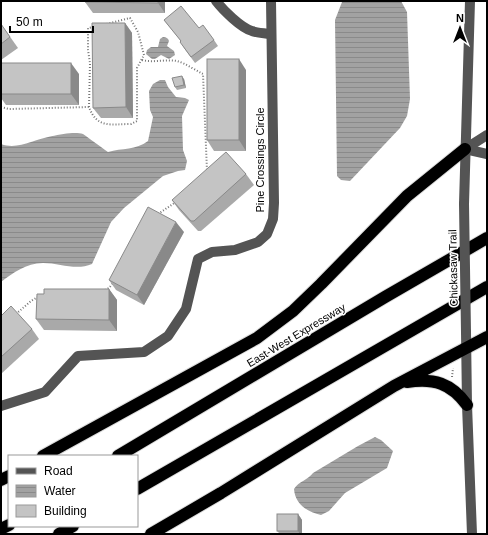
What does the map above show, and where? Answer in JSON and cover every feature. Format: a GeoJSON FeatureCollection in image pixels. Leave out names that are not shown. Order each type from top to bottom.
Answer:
{"type":"FeatureCollection","features":[{"type":"Feature","properties":{"kind":"highway"},"geometry":{"type":"LineString","coordinates":[[45,455],[257,338],[293,311],[407,196],[465,149]]}},
{"type":"Feature","properties":{"kind":"highway","name":"East-West Expressway"},"geometry":{"type":"LineString","coordinates":[[120,455],[487,238]]}},
{"type":"Feature","properties":{"kind":"highway"},"geometry":{"type":"LineString","coordinates":[[138,488],[487,287]]}},
{"type":"Feature","properties":{"kind":"highway"},"geometry":{"type":"LineString","coordinates":[[151,534],[228,489],[400,382],[487,337]]}},
{"type":"Feature","properties":{"kind":"highway"},"geometry":{"type":"LineString","coordinates":[[400,382],[418,380],[437,382],[448,386],[458,393],[467,405]]}},
{"type":"Feature","properties":{"kind":"highway"},"geometry":{"type":"LineString","coordinates":[[59,534],[71,527]]}},
{"type":"Feature","properties":{"kind":"street"},"geometry":{"type":"LineString","coordinates":[[216,1],[246,29],[270,34]]}},
{"type":"Feature","properties":{"kind":"street","name":"Pine Crossings Circle"},"geometry":{"type":"LineString","coordinates":[[1,406],[45,392],[78,356],[144,352],[168,336],[186,309],[198,259],[212,252],[235,250],[258,242],[267,234],[272,220],[274,203],[270,34],[271,1]]}},
{"type":"Feature","properties":{"kind":"street","name":"Chickasaw Trail"},"geometry":{"type":"LineString","coordinates":[[470,1],[464,204],[467,405],[472,534]]}},
{"type":"Feature","properties":{"kind":"street"},"geometry":{"type":"LineString","coordinates":[[465,149],[487,135]]}},
{"type":"Feature","properties":{"kind":"street"},"geometry":{"type":"LineString","coordinates":[[465,149],[487,154]]}},
{"type":"Feature","properties":{"kind":"path"},"geometry":{"type":"LineString","coordinates":[[94,27],[88,28],[88,50],[90,63],[89,107],[94,118],[102,124],[135,123],[137,121],[137,68],[144,55],[138,32],[130,18],[101,25]]}},
{"type":"Feature","properties":{"kind":"path"},"geometry":{"type":"LineString","coordinates":[[142,60],[150,62],[166,60],[178,61],[203,74],[207,173]]}},
{"type":"Feature","properties":{"kind":"path"},"geometry":{"type":"LineString","coordinates":[[1,107],[8,109],[89,107]]}},
{"type":"Feature","properties":{"kind":"path"},"geometry":{"type":"LineString","coordinates":[[158,214],[176,202]]}},
{"type":"Feature","properties":{"kind":"path"},"geometry":{"type":"LineString","coordinates":[[100,292],[109,288],[113,282]]}},
{"type":"Feature","properties":{"kind":"path"},"geometry":{"type":"LineString","coordinates":[[15,314],[31,301],[44,296]]}},
{"type":"Feature","properties":{"kind":"path"},"geometry":{"type":"LineString","coordinates":[[452,377],[453,365]]}},
{"type":"Feature","properties":{"kind":"water"},"geometry":{"type":"Polygon","coordinates":[[[401,1],[407,12],[410,99],[407,116],[400,128],[350,181],[341,180],[337,176],[335,20],[342,2],[401,1]]]}},
{"type":"Feature","properties":{"kind":"water"},"geometry":{"type":"Polygon","coordinates":[[[163,37],[168,39],[169,41],[167,46],[174,51],[175,55],[169,59],[161,55],[155,59],[152,59],[146,54],[147,50],[151,47],[158,47],[160,39],[163,37]]]}},
{"type":"Feature","properties":{"kind":"water"},"geometry":{"type":"Polygon","coordinates":[[[160,80],[165,80],[168,87],[176,97],[189,100],[182,116],[183,150],[187,161],[185,170],[163,176],[124,208],[111,222],[92,264],[74,267],[49,263],[37,263],[20,269],[1,282],[1,144],[16,146],[42,138],[78,133],[83,134],[108,152],[139,146],[148,141],[153,117],[150,110],[149,91],[153,84],[160,80]]]}},
{"type":"Feature","properties":{"kind":"water"},"geometry":{"type":"Polygon","coordinates":[[[375,437],[381,440],[393,451],[387,468],[345,493],[329,511],[321,515],[311,512],[299,503],[294,489],[298,484],[313,473],[375,437]]]}},
{"type":"Feature","properties":{"kind":"building"},"geometry":{"type":"Polygon","coordinates":[[[158,1],[158,3],[85,2],[158,1]]]}},
{"type":"Feature","properties":{"kind":"building"},"geometry":{"type":"Polygon","coordinates":[[[181,6],[199,28],[203,25],[214,40],[191,57],[180,42],[181,41],[164,20],[181,6]]]}},
{"type":"Feature","properties":{"kind":"building"},"geometry":{"type":"Polygon","coordinates":[[[92,23],[125,23],[126,107],[93,108],[92,23]]]}},
{"type":"Feature","properties":{"kind":"building"},"geometry":{"type":"Polygon","coordinates":[[[1,24],[10,37],[1,44],[1,24]]]}},
{"type":"Feature","properties":{"kind":"building"},"geometry":{"type":"Polygon","coordinates":[[[207,59],[239,59],[239,140],[207,140],[207,59]]]}},
{"type":"Feature","properties":{"kind":"building"},"geometry":{"type":"Polygon","coordinates":[[[1,63],[71,63],[71,94],[1,94],[1,63]]]}},
{"type":"Feature","properties":{"kind":"building"},"geometry":{"type":"Polygon","coordinates":[[[182,76],[184,85],[175,87],[172,78],[182,76]]]}},
{"type":"Feature","properties":{"kind":"building"},"geometry":{"type":"Polygon","coordinates":[[[226,152],[246,174],[194,221],[191,221],[172,200],[226,152]]]}},
{"type":"Feature","properties":{"kind":"building"},"geometry":{"type":"Polygon","coordinates":[[[148,207],[176,222],[137,295],[109,280],[148,207]]]}},
{"type":"Feature","properties":{"kind":"building"},"geometry":{"type":"Polygon","coordinates":[[[44,289],[109,289],[109,320],[36,319],[37,294],[44,294],[44,289]]]}},
{"type":"Feature","properties":{"kind":"building"},"geometry":{"type":"Polygon","coordinates":[[[11,306],[32,329],[1,357],[1,316],[11,306]]]}},
{"type":"Feature","properties":{"kind":"building"},"geometry":{"type":"Polygon","coordinates":[[[277,514],[298,514],[298,531],[277,531],[277,514]]]}}]}
